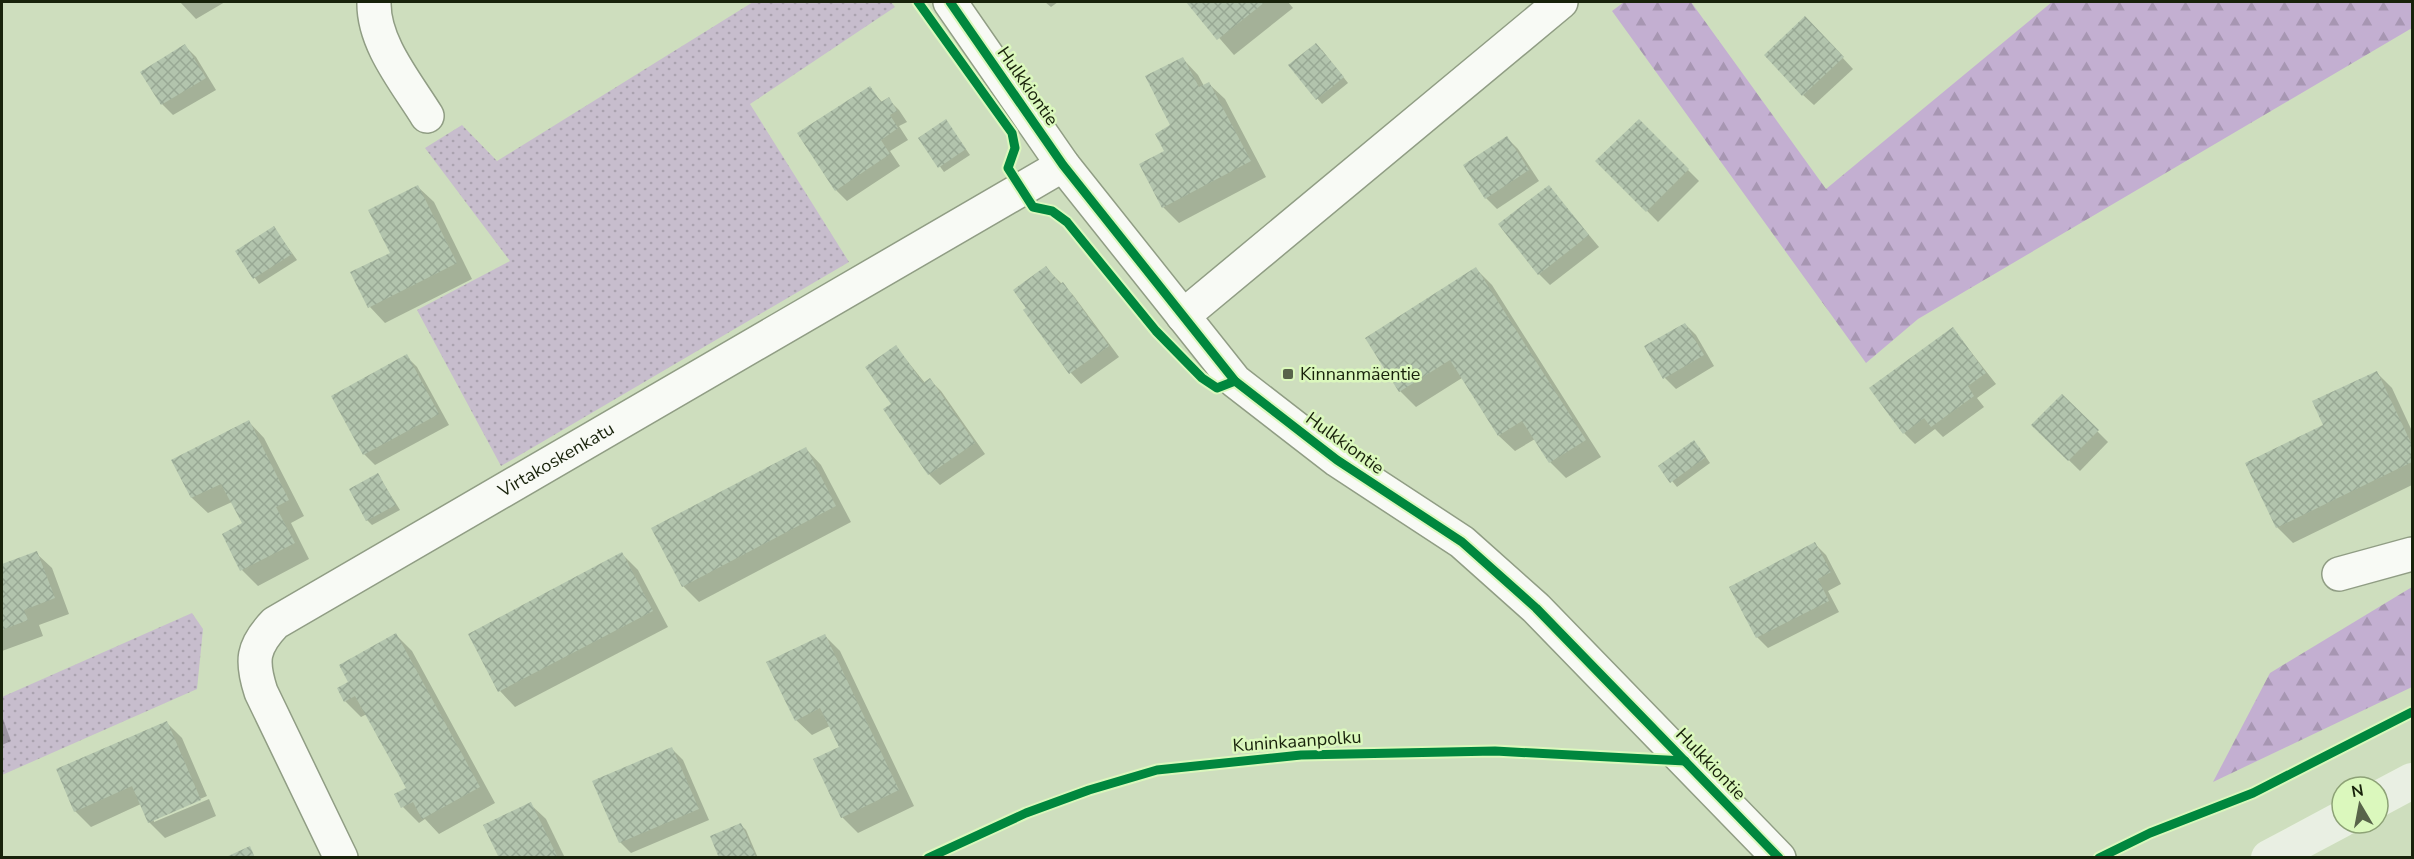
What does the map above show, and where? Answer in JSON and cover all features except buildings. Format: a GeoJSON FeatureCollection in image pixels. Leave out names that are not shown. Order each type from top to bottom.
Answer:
{"type":"FeatureCollection","features":[{"type":"Feature","properties":{"kind":"main road"},"geometry":{"type":"LineString","coordinates":[[2390,793],[2412,781]]}},
{"type":"Feature","properties":{"kind":"main road"},"geometry":{"type":"LineString","coordinates":[[2269,858],[2330,825]]}},
{"type":"Feature","properties":{"kind":"street"},"geometry":{"type":"LineString","coordinates":[[374,2],[373,18],[380,37],[427,116]]}},
{"type":"Feature","properties":{"kind":"street","name":"Hulkkiontie"},"geometry":{"type":"LineString","coordinates":[[950,2],[1063,165],[1235,381],[1337,460],[1462,542],[1536,608],[1779,858]]}},
{"type":"Feature","properties":{"kind":"street"},"geometry":{"type":"LineString","coordinates":[[1182,316],[1561,2]]}},
{"type":"Feature","properties":{"kind":"street","name":"Virtakoskenkatu"},"geometry":{"type":"LineString","coordinates":[[341,858],[261,692],[255,672],[255,654],[262,637],[275,623],[1063,165]]}},
{"type":"Feature","properties":{"kind":"street"},"geometry":{"type":"LineString","coordinates":[[2338,574],[2412,554]]}},
{"type":"Feature","properties":{"kind":"green space"},"geometry":{"type":"Polygon","coordinates":[[[1624,2],[1691,2],[1826,189],[2052,2],[2412,2],[2412,28],[1918,319],[1866,363],[1612,11],[1624,2]]]}},
{"type":"Feature","properties":{"kind":"green space"},"geometry":{"type":"Polygon","coordinates":[[[2412,587],[2412,687],[2213,782],[2270,673],[2412,587]]]}},
{"type":"Feature","properties":{"kind":"shaded area"},"geometry":{"type":"Polygon","coordinates":[[[753,2],[891,2],[895,7],[750,104],[849,262],[501,466],[417,310],[510,261],[425,148],[462,125],[497,161],[753,2]]]}},
{"type":"Feature","properties":{"kind":"shaded area"},"geometry":{"type":"Polygon","coordinates":[[[192,613],[203,629],[197,689],[2,775],[2,697],[192,613]]]}},
{"type":"Feature","properties":{"kind":"cycle path"},"geometry":{"type":"LineString","coordinates":[[918,2],[1012,133],[1015,148],[1008,168],[1033,207],[1052,211],[1067,222],[1156,331],[1202,378],[1217,388],[1235,381]]}},
{"type":"Feature","properties":{"kind":"cycle path"},"geometry":{"type":"LineString","coordinates":[[950,2],[1063,165],[1235,381],[1337,460],[1462,542],[1536,608],[1779,858]]}},
{"type":"Feature","properties":{"kind":"cycle path"},"geometry":{"type":"LineString","coordinates":[[2099,858],[2150,833],[2253,793],[2412,712]]}},
{"type":"Feature","properties":{"kind":"cycle path","name":"Kuninkaanpolku"},"geometry":{"type":"LineString","coordinates":[[928,858],[1026,813],[1089,790],[1157,770],[1301,755],[1495,751],[1685,761]]}},
{"type":"Feature","properties":{"kind":"place","name":"Kinnanmäentie"},"geometry":{"type":"Point","coordinates":[1288,374]}}]}
